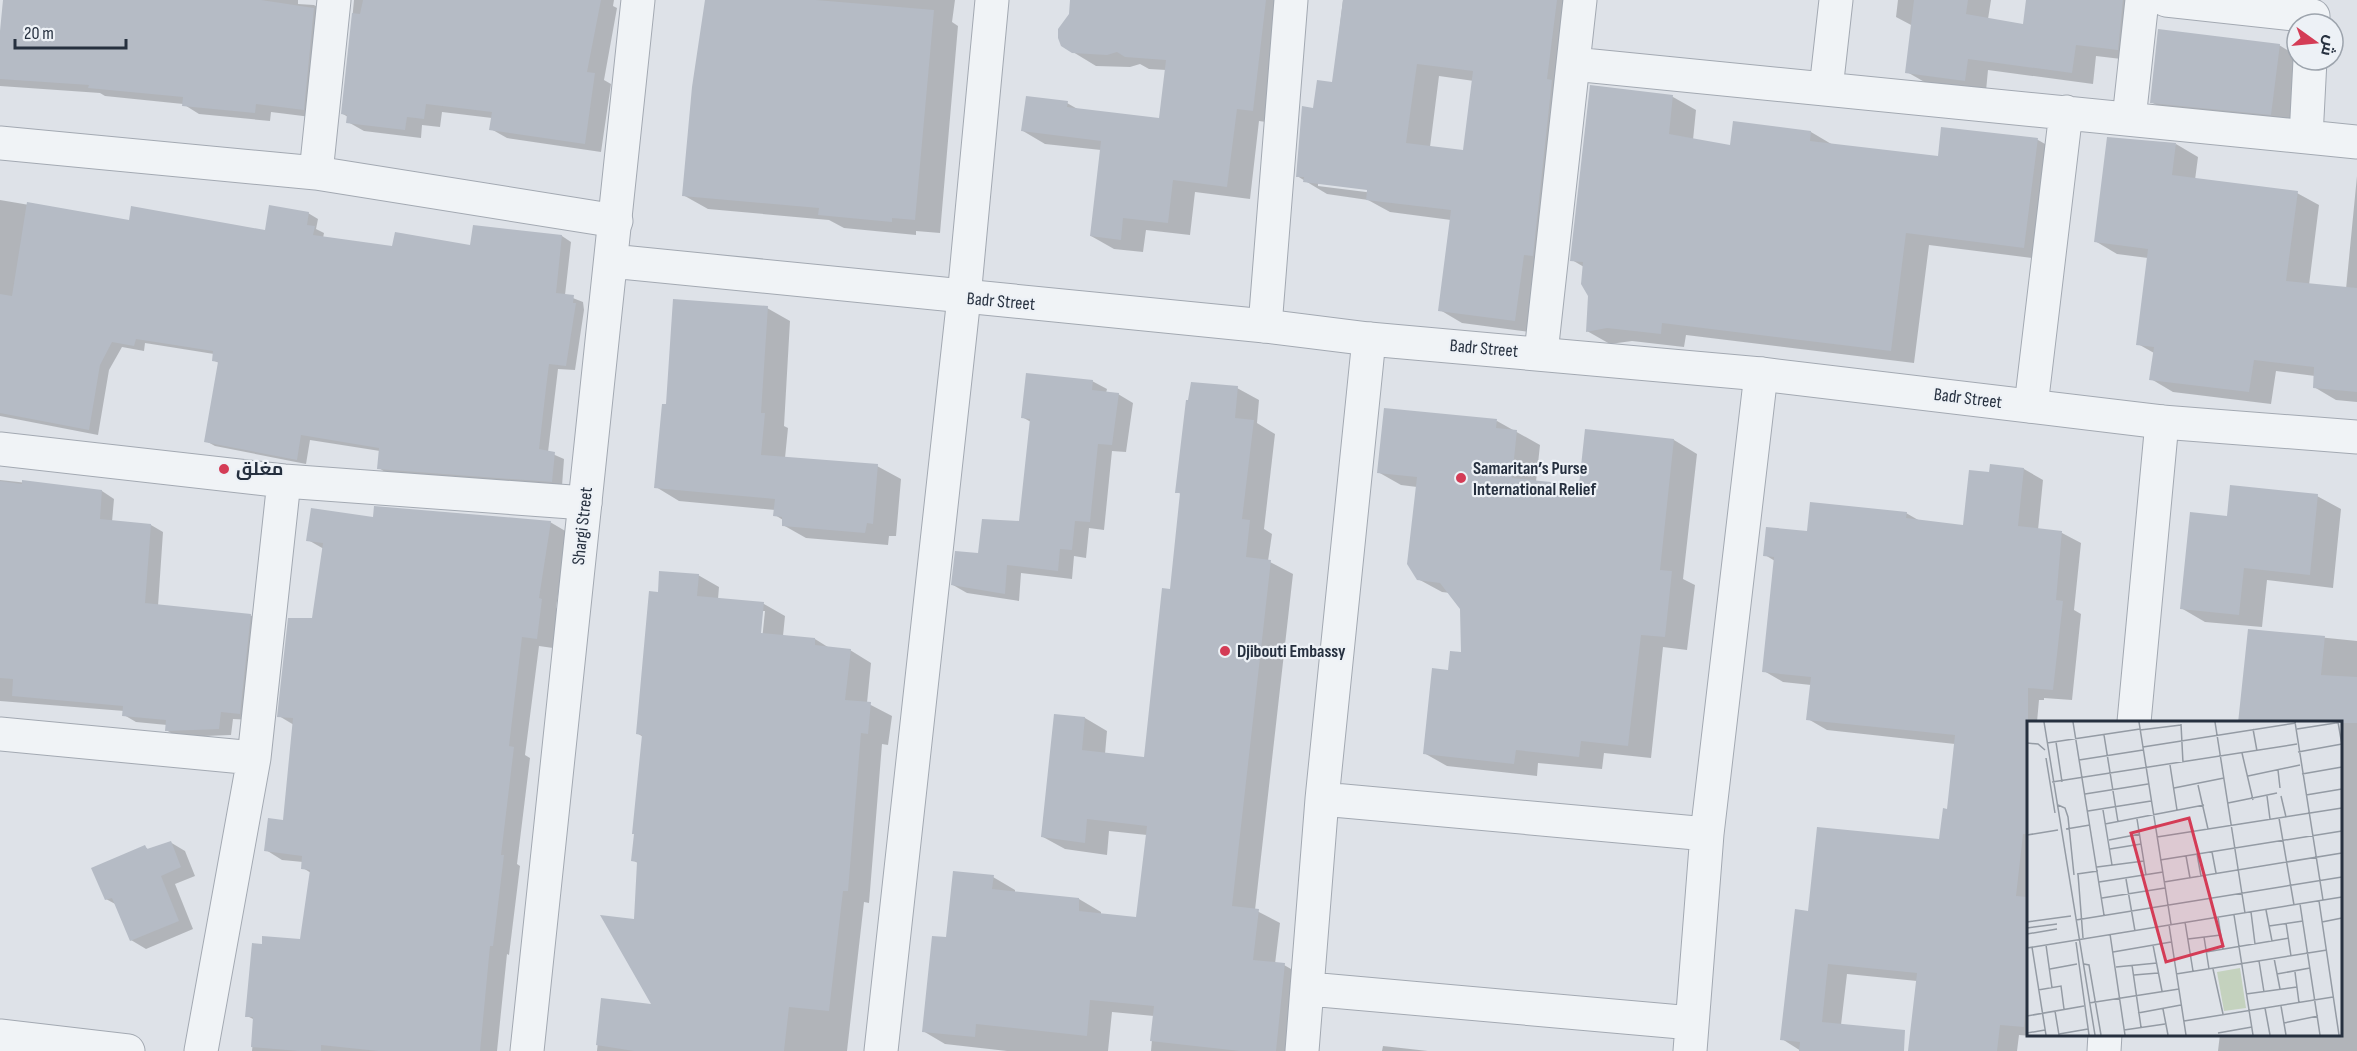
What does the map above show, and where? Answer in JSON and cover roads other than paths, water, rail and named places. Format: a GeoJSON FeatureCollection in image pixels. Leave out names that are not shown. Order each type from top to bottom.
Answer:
{"type":"FeatureCollection","features":[{"type":"Feature","properties":{"kind":"street"},"geometry":{"type":"LineString","coordinates":[[316,173],[334,0]]}},
{"type":"Feature","properties":{"kind":"street","name":"Shargi Street"},"geometry":{"type":"LineString","coordinates":[[526,1051],[638,0]]}},
{"type":"Feature","properties":{"kind":"street"},"geometry":{"type":"LineString","coordinates":[[882,1051],[964,297],[992,0]]}},
{"type":"Feature","properties":{"kind":"street"},"geometry":{"type":"LineString","coordinates":[[1265,326],[1291,0]]}},
{"type":"Feature","properties":{"kind":"street"},"geometry":{"type":"LineString","coordinates":[[1541,353],[1580,0]]}},
{"type":"Feature","properties":{"kind":"street"},"geometry":{"type":"LineString","coordinates":[[1826,90],[1836,0]]}},
{"type":"Feature","properties":{"kind":"street"},"geometry":{"type":"LineString","coordinates":[[2129,119],[2142,0]]}},
{"type":"Feature","properties":{"kind":"street"},"geometry":{"type":"LineString","coordinates":[[2166,0],[2302,12]]}},
{"type":"Feature","properties":{"kind":"street"},"geometry":{"type":"LineString","coordinates":[[1573,64],[2357,142]]}},
{"type":"Feature","properties":{"kind":"street"},"geometry":{"type":"LineString","coordinates":[[2306,137],[2309,72]]}},
{"type":"Feature","properties":{"kind":"street"},"geometry":{"type":"LineString","coordinates":[[2031,406],[2066,112]]}},
{"type":"Feature","properties":{"kind":"street"},"geometry":{"type":"LineString","coordinates":[[0,143],[316,173],[616,221]]}},
{"type":"Feature","properties":{"kind":"street","name":"Badr Street"},"geometry":{"type":"LineString","coordinates":[[611,261],[1265,326],[1369,339],[1761,374],[2162,422],[2357,437]]}},
{"type":"Feature","properties":{"kind":"street"},"geometry":{"type":"LineString","coordinates":[[1302,1051],[1309,990],[1322,799],[1369,339]]}},
{"type":"Feature","properties":{"kind":"street"},"geometry":{"type":"LineString","coordinates":[[1309,990],[1691,1037],[1707,834],[1761,374]]}},
{"type":"Feature","properties":{"kind":"street"},"geometry":{"type":"LineString","coordinates":[[2134,721],[2162,422]]}},
{"type":"Feature","properties":{"kind":"street"},"geometry":{"type":"LineString","coordinates":[[0,449],[284,481],[585,503]]}},
{"type":"Feature","properties":{"kind":"street"},"geometry":{"type":"LineString","coordinates":[[201,1051],[254,758],[284,481]]}},
{"type":"Feature","properties":{"kind":"street"},"geometry":{"type":"LineString","coordinates":[[0,734],[254,758]]}},
{"type":"Feature","properties":{"kind":"street"},"geometry":{"type":"LineString","coordinates":[[1322,799],[1707,834]]}},
{"type":"Feature","properties":{"kind":"street"},"geometry":{"type":"LineString","coordinates":[[0,1036],[128,1051]]}},
{"type":"Feature","properties":{"kind":"street"},"geometry":{"type":"LineString","coordinates":[[2104,1051],[2105,1036]]}},
{"type":"Feature","properties":{"kind":"place","name":"مغلق"},"geometry":{"type":"Point","coordinates":[224,469]}},
{"type":"Feature","properties":{"kind":"place","name":"Samaritan’s Purse International Relief"},"geometry":{"type":"Point","coordinates":[1461,478]}},
{"type":"Feature","properties":{"kind":"place","name":"Djibouti Embassy"},"geometry":{"type":"Point","coordinates":[1225,651]}}]}
